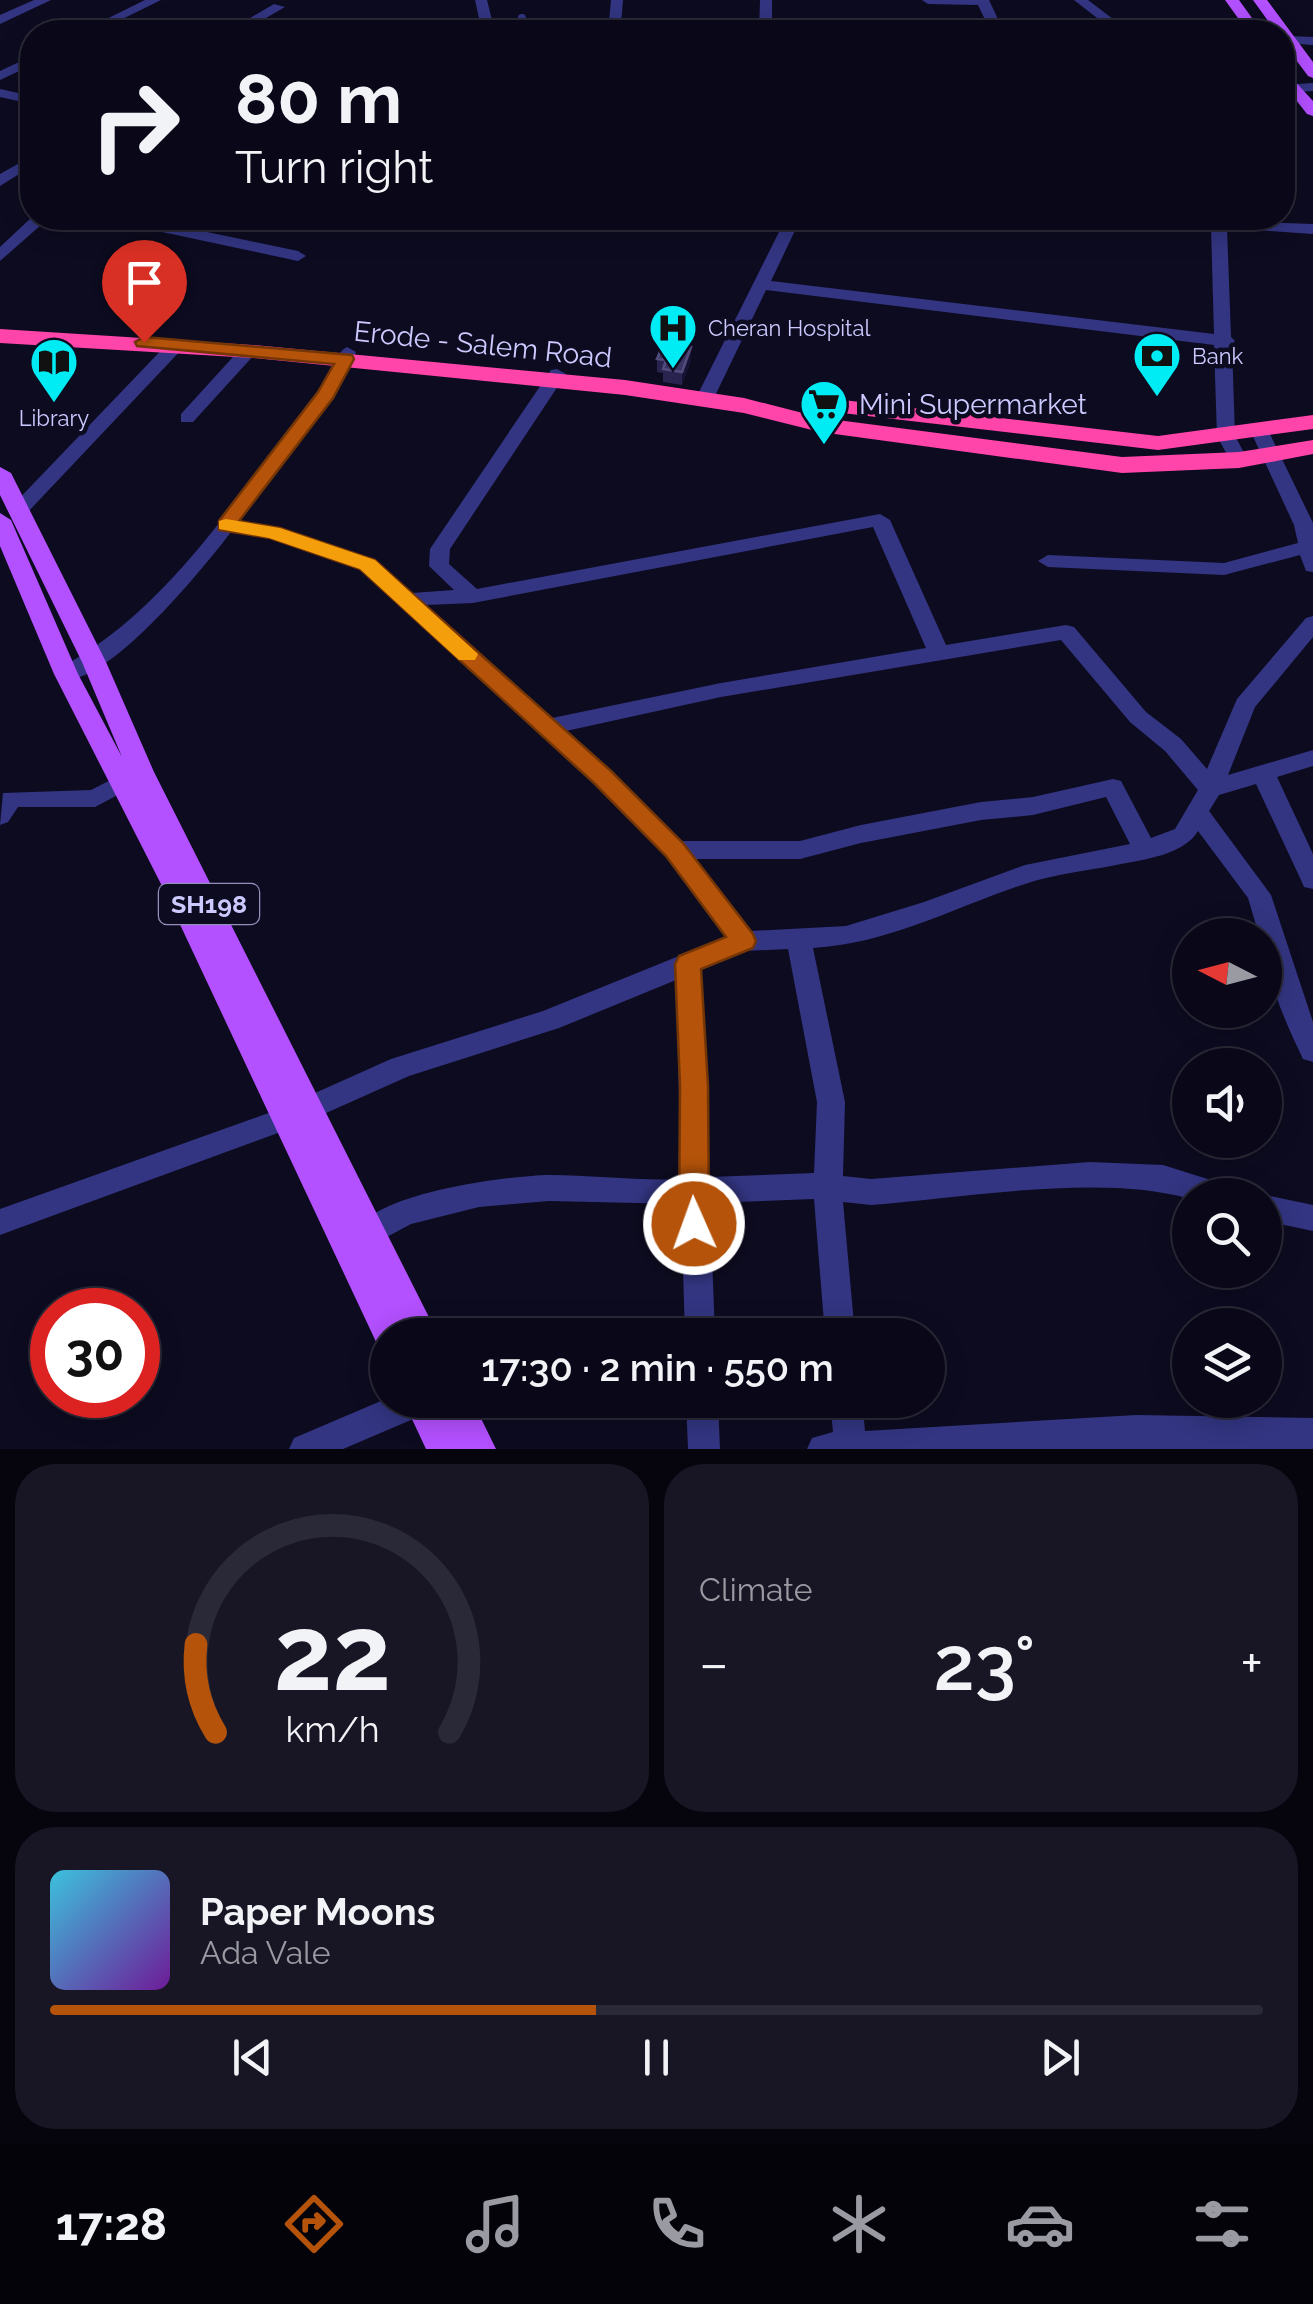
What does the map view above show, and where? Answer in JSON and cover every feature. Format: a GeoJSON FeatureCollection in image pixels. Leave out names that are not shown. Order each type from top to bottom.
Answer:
{"type":"FeatureCollection","features":[{"type":"Feature","properties":{"kind":"highway","name":"Erode - Salem Road"},"geometry":{"type":"LineString","coordinates":[[0,326],[555,377],[706,397],[978,422],[1087,438],[1158,442],[1313,422]]}},
{"type":"Feature","properties":{"kind":"highway","name":"Erode - Salem Road"},"geometry":{"type":"LineString","coordinates":[[0,336],[346,356]]}},
{"type":"Feature","properties":{"kind":"highway","name":"Erode - Salem Road"},"geometry":{"type":"LineString","coordinates":[[706,397],[773,410],[820,425],[1122,465],[1239,460],[1313,447]]}},
{"type":"Feature","properties":{"kind":"highway"},"geometry":{"type":"LineString","coordinates":[[773,410],[1086,449],[1172,453],[1313,434]]}},
{"type":"Feature","properties":{"kind":"main road"},"geometry":{"type":"LineString","coordinates":[[1295,55],[1313,74]]}},
{"type":"Feature","properties":{"kind":"main road"},"geometry":{"type":"LineString","coordinates":[[1295,70],[1304,95]]}},
{"type":"Feature","properties":{"kind":"main road","name":"SH198"},"geometry":{"type":"LineString","coordinates":[[0,473],[10,528],[66,674],[131,778]]}},
{"type":"Feature","properties":{"kind":"main road","name":"SH198"},"geometry":{"type":"LineString","coordinates":[[10,528],[94,662],[131,778],[174,884],[298,1113],[370,1233],[412,1318]]}},
{"type":"Feature","properties":{"kind":"main road","name":"SH198"},"geometry":{"type":"LineString","coordinates":[[298,1113],[383,1318]]}},
{"type":"Feature","properties":{"kind":"main road"},"geometry":{"type":"LineString","coordinates":[[430,1418],[445,1449]]}},
{"type":"Feature","properties":{"kind":"main road"},"geometry":{"type":"LineString","coordinates":[[462,1418],[478,1449]]}},
{"type":"Feature","properties":{"kind":"street"},"geometry":{"type":"LineString","coordinates":[[0,20],[45,0]]}},
{"type":"Feature","properties":{"kind":"street"},"geometry":{"type":"LineString","coordinates":[[116,20],[155,0]]}},
{"type":"Feature","properties":{"kind":"street"},"geometry":{"type":"LineString","coordinates":[[928,0],[982,1]]}},
{"type":"Feature","properties":{"kind":"street"},"geometry":{"type":"LineString","coordinates":[[1080,0],[1108,20]]}},
{"type":"Feature","properties":{"kind":"street"},"geometry":{"type":"LineString","coordinates":[[256,20],[279,8]]}},
{"type":"Feature","properties":{"kind":"street"},"geometry":{"type":"LineString","coordinates":[[0,256],[28,230]]}},
{"type":"Feature","properties":{"kind":"street"},"geometry":{"type":"LineString","coordinates":[[185,230],[298,256]]}},
{"type":"Feature","properties":{"kind":"street"},"geometry":{"type":"LineString","coordinates":[[706,397],[788,230]]}},
{"type":"Feature","properties":{"kind":"street"},"geometry":{"type":"LineString","coordinates":[[1219,230],[1226,342],[1226,436],[1239,460]]}},
{"type":"Feature","properties":{"kind":"street"},"geometry":{"type":"LineString","coordinates":[[764,284],[1226,342]]}},
{"type":"Feature","properties":{"kind":"street"},"geometry":{"type":"LineString","coordinates":[[10,528],[178,344]]}},
{"type":"Feature","properties":{"kind":"street"},"geometry":{"type":"LineString","coordinates":[[187,418],[250,350]]}},
{"type":"Feature","properties":{"kind":"street"},"geometry":{"type":"LineString","coordinates":[[66,674],[94,662],[169,590],[226,525],[327,394],[346,356]]}},
{"type":"Feature","properties":{"kind":"street"},"geometry":{"type":"LineString","coordinates":[[474,596],[439,566],[440,549],[555,377]]}},
{"type":"Feature","properties":{"kind":"street"},"geometry":{"type":"LineString","coordinates":[[1048,562],[1224,569],[1310,556],[1304,525],[1260,430]]}},
{"type":"Feature","properties":{"kind":"street"},"geometry":{"type":"LineString","coordinates":[[404,600],[474,596],[880,520],[938,651]]}},
{"type":"Feature","properties":{"kind":"street"},"geometry":{"type":"LineString","coordinates":[[226,525],[273,532],[368,564],[404,600],[551,726],[674,850],[744,941]]}},
{"type":"Feature","properties":{"kind":"street"},"geometry":{"type":"LineString","coordinates":[[0,1222],[298,1113],[401,1067],[550,1020],[744,941],[846,936],[931,910],[1025,874],[1145,850],[1183,835],[1211,788],[1245,704],[1311,630]]}},
{"type":"Feature","properties":{"kind":"street"},"geometry":{"type":"LineString","coordinates":[[551,726],[938,651],[1066,632],[1138,717],[1173,745],[1211,788]]}},
{"type":"Feature","properties":{"kind":"street"},"geometry":{"type":"LineString","coordinates":[[1211,788],[1313,758]]}},
{"type":"Feature","properties":{"kind":"street"},"geometry":{"type":"LineString","coordinates":[[1263,773],[1313,880]]}},
{"type":"Feature","properties":{"kind":"street"},"geometry":{"type":"LineString","coordinates":[[4,805],[94,798],[131,778]]}},
{"type":"Feature","properties":{"kind":"street"},"geometry":{"type":"LineString","coordinates":[[674,850],[800,850],[862,834],[981,811],[1032,806],[1113,787],[1145,850]]}},
{"type":"Feature","properties":{"kind":"street"},"geometry":{"type":"LineString","coordinates":[[1197,812],[1259,896],[1295,1011],[1313,1051]]}},
{"type":"Feature","properties":{"kind":"street"},"geometry":{"type":"LineString","coordinates":[[799,939],[824,1074],[832,1094],[835,1134],[828,1188],[839,1318]]}},
{"type":"Feature","properties":{"kind":"street"},"geometry":{"type":"LineString","coordinates":[[688,964],[694,1086],[692,1190],[699,1318]]}},
{"type":"Feature","properties":{"kind":"street"},"geometry":{"type":"LineString","coordinates":[[370,1233],[404,1213],[480,1194],[549,1188],[828,1188],[871,1192],[1090,1175],[1172,1181]]}},
{"type":"Feature","properties":{"kind":"street"},"geometry":{"type":"LineString","coordinates":[[1282,1212],[1313,1218]]}},
{"type":"Feature","properties":{"kind":"street"},"geometry":{"type":"LineString","coordinates":[[306,1449],[379,1418]]}},
{"type":"Feature","properties":{"kind":"street"},"geometry":{"type":"LineString","coordinates":[[703,1418],[704,1449]]}},
{"type":"Feature","properties":{"kind":"street"},"geometry":{"type":"LineString","coordinates":[[847,1418],[850,1449]]}},
{"type":"Feature","properties":{"kind":"street"},"geometry":{"type":"LineString","coordinates":[[824,1449],[1313,1434]]}},
{"type":"Feature","properties":{"kind":"building"},"geometry":{"type":"Polygon","coordinates":[[[663,344],[691,347],[682,372],[663,369],[666,360],[657,359],[663,344]]]}},
{"type":"Feature","properties":{"kind":"slow traffic"},"geometry":{"type":"LineString","coordinates":[[226,525],[273,532],[368,564],[467,654]]}},
{"type":"Feature","properties":{"kind":"place","name":"Cheran Hospital"},"geometry":{"type":"Point","coordinates":[673,370]}},
{"type":"Feature","properties":{"kind":"place","name":"Bank"},"geometry":{"type":"Point","coordinates":[1157,398]}},
{"type":"Feature","properties":{"kind":"place","name":"Library"},"geometry":{"type":"Point","coordinates":[54,404]}},
{"type":"Feature","properties":{"kind":"place","name":"Mini Supermarket"},"geometry":{"type":"Point","coordinates":[824,446]}},
{"type":"Feature","properties":{"kind":"route"},"geometry":{"type":"LineString","coordinates":[[144,342],[346,359],[327,394],[226,525],[273,532],[368,564],[404,600],[551,726],[602,777],[674,850],[744,941],[688,964],[694,1086],[694,1224]]}}]}
